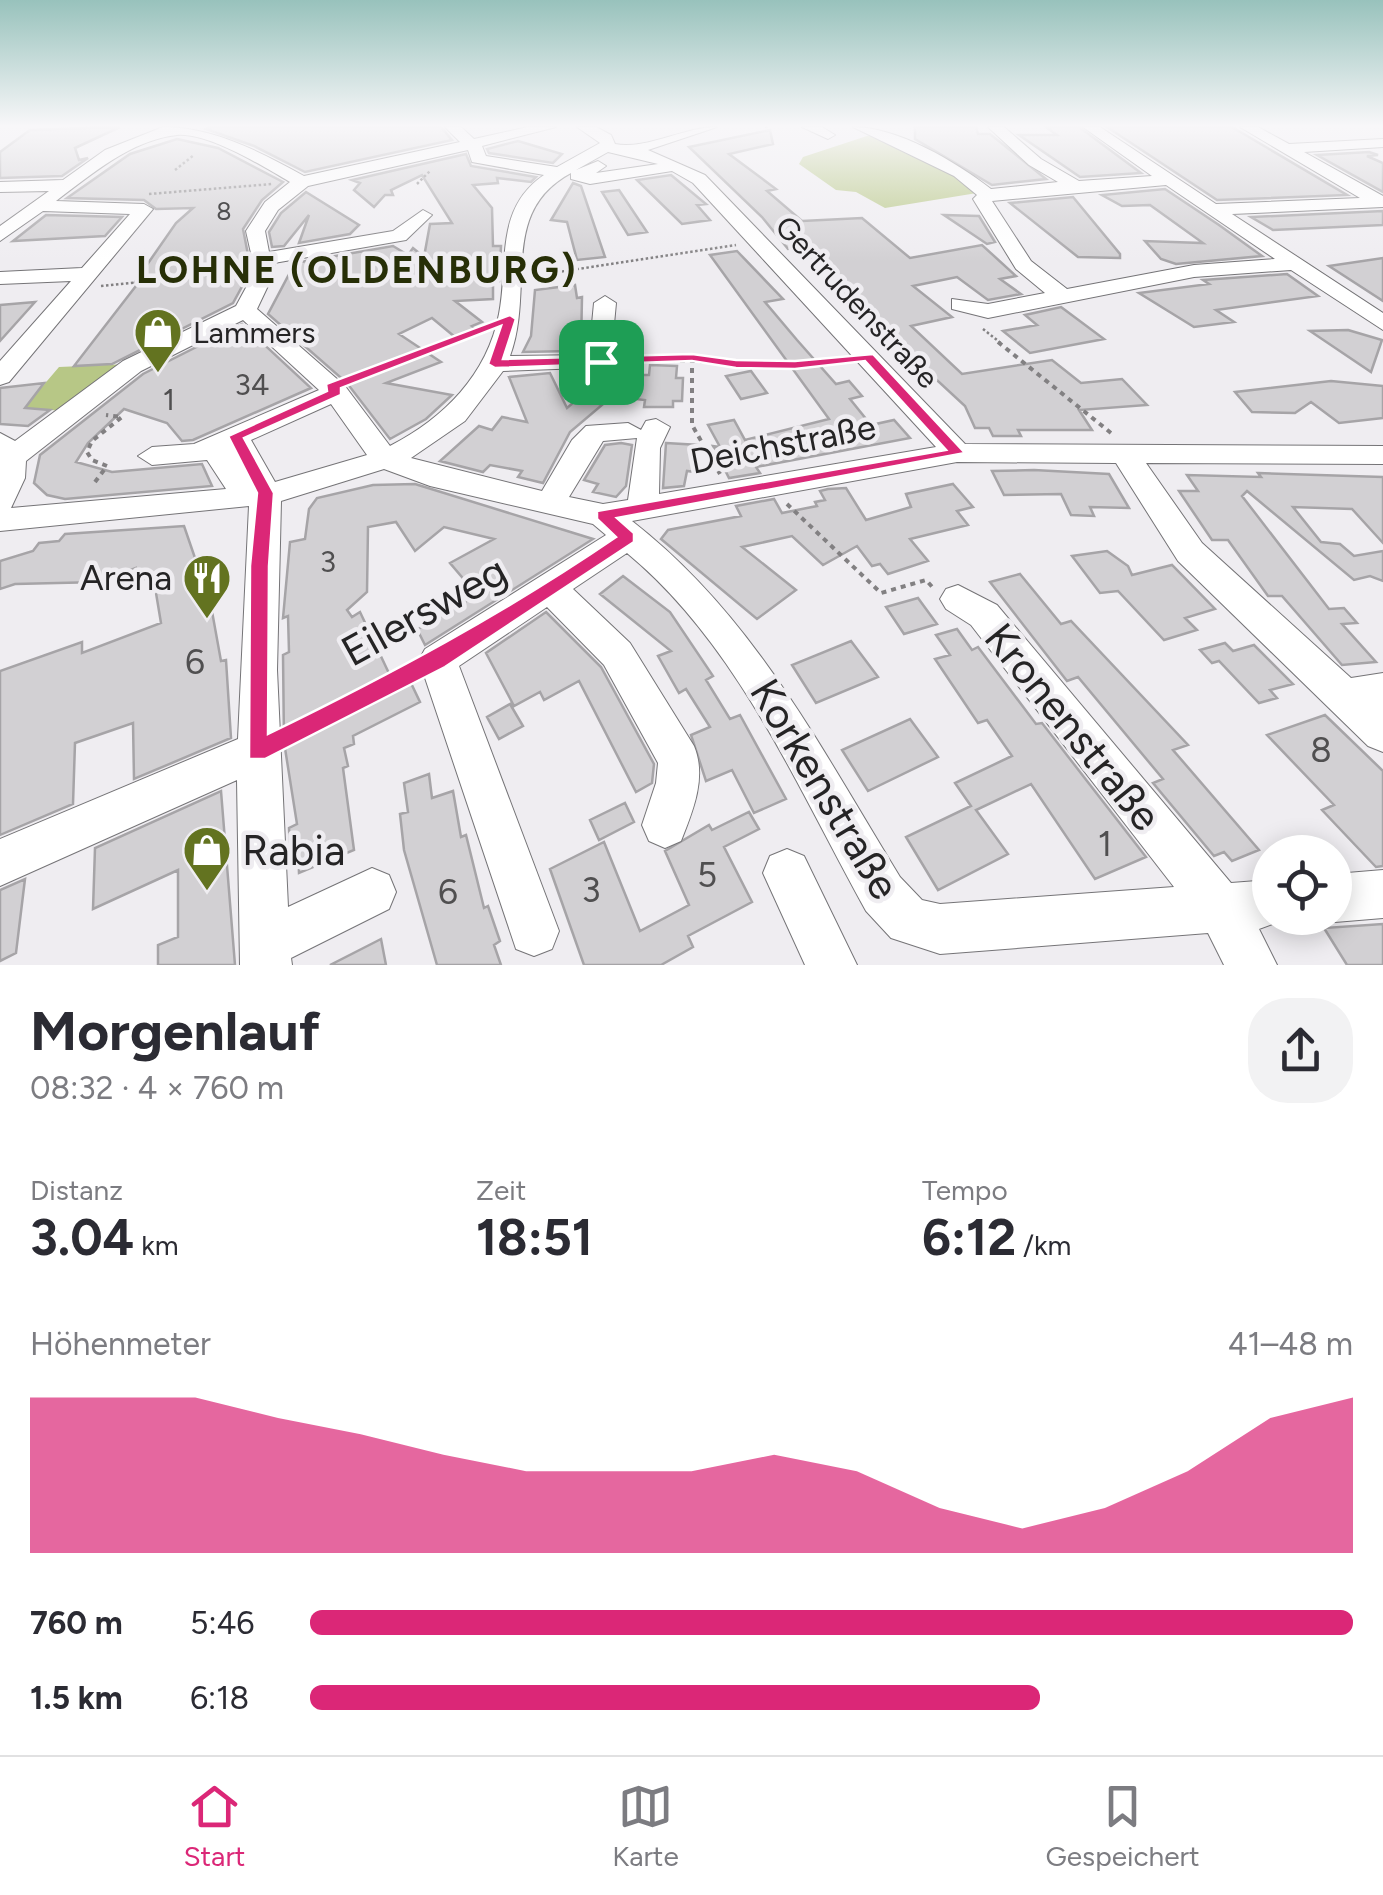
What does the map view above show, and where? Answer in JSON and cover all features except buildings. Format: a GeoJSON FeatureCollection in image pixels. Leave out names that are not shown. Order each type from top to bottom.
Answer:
{"type":"FeatureCollection","features":[{"type":"Feature","properties":{"kind":"street"},"geometry":{"type":"LineString","coordinates":[[0,236],[85,172]]}},
{"type":"Feature","properties":{"kind":"street"},"geometry":{"type":"LineString","coordinates":[[285,172],[302,182]]}},
{"type":"Feature","properties":{"kind":"street"},"geometry":{"type":"LineString","coordinates":[[0,501],[11,480],[6,450],[132,366],[245,310],[265,271],[265,259],[255,238],[257,227],[288,191],[302,182],[350,172]]}},
{"type":"Feature","properties":{"kind":"street"},"geometry":{"type":"LineString","coordinates":[[0,520],[170,509],[266,493],[385,459],[444,426],[482,388],[495,364],[510,319],[513,234],[523,205],[558,172]]}},
{"type":"Feature","properties":{"kind":"street","name":"Gertrudenstraße"},"geometry":{"type":"LineString","coordinates":[[690,172],[958,453]]}},
{"type":"Feature","properties":{"kind":"street"},"geometry":{"type":"LineString","coordinates":[[958,172],[988,195]]}},
{"type":"Feature","properties":{"kind":"street"},"geometry":{"type":"LineString","coordinates":[[1052,172],[1076,186]]}},
{"type":"Feature","properties":{"kind":"street"},"geometry":{"type":"LineString","coordinates":[[1157,172],[1383,322]]}},
{"type":"Feature","properties":{"kind":"street"},"geometry":{"type":"LineString","coordinates":[[1328,172],[1382,202]]}},
{"type":"Feature","properties":{"kind":"street"},"geometry":{"type":"LineString","coordinates":[[1062,296],[1023,264],[982,199],[988,195],[1076,186],[1169,180]]}},
{"type":"Feature","properties":{"kind":"street"},"geometry":{"type":"LineString","coordinates":[[0,187],[66,185]]}},
{"type":"Feature","properties":{"kind":"street"},"geometry":{"type":"LineString","coordinates":[[1213,209],[1382,202]]}},
{"type":"Feature","properties":{"kind":"street"},"geometry":{"type":"LineString","coordinates":[[0,377],[144,210],[39,206]]}},
{"type":"Feature","properties":{"kind":"street"},"geometry":{"type":"LineString","coordinates":[[265,259],[399,236],[423,215]]}},
{"type":"Feature","properties":{"kind":"street"},"geometry":{"type":"LineString","coordinates":[[967,306],[988,310],[1194,271],[1296,264]]}},
{"type":"Feature","properties":{"kind":"street"},"geometry":{"type":"LineString","coordinates":[[0,288],[78,284]]}},
{"type":"Feature","properties":{"kind":"street"},"geometry":{"type":"LineString","coordinates":[[495,364],[601,362],[605,303]]}},
{"type":"Feature","properties":{"kind":"street"},"geometry":{"type":"LineString","coordinates":[[245,310],[334,390],[385,459]]}},
{"type":"Feature","properties":{"kind":"street"},"geometry":{"type":"LineString","coordinates":[[152,456],[199,452],[225,443],[334,390]]}},
{"type":"Feature","properties":{"kind":"street"},"geometry":{"type":"LineString","coordinates":[[550,503],[582,446],[596,432],[642,430],[646,448],[625,520]]}},
{"type":"Feature","properties":{"kind":"street"},"geometry":{"type":"LineString","coordinates":[[225,443],[240,486],[266,493]]}},
{"type":"Feature","properties":{"kind":"street","name":"Deichstraße"},"geometry":{"type":"LineString","coordinates":[[385,459],[430,476],[625,520],[730,491],[958,453],[1383,455]]}},
{"type":"Feature","properties":{"kind":"street"},"geometry":{"type":"LineString","coordinates":[[1124,453],[1190,552],[1383,732]]}},
{"type":"Feature","properties":{"kind":"street"},"geometry":{"type":"LineString","coordinates":[[266,493],[260,566],[257,751],[266,955],[372,892]]}},
{"type":"Feature","properties":{"kind":"street","name":"Eilersweg"},"geometry":{"type":"LineString","coordinates":[[438,660],[552,590],[625,520]]}},
{"type":"Feature","properties":{"kind":"street","name":"Korkenstraße"},"geometry":{"type":"LineString","coordinates":[[625,520],[750,666],[883,894],[908,921],[940,929],[1252,905]]}},
{"type":"Feature","properties":{"kind":"street"},"geometry":{"type":"LineString","coordinates":[[552,590],[617,654],[679,760],[678,784],[665,825]]}},
{"type":"Feature","properties":{"kind":"street","name":"Kronenstraße"},"geometry":{"type":"LineString","coordinates":[[958,599],[984,616],[1221,908]]}},
{"type":"Feature","properties":{"kind":"street"},"geometry":{"type":"LineString","coordinates":[[438,660],[534,932]]}},
{"type":"Feature","properties":{"kind":"street"},"geometry":{"type":"LineString","coordinates":[[1344,696],[1383,690]]}},
{"type":"Feature","properties":{"kind":"street"},"geometry":{"type":"LineString","coordinates":[[0,862],[257,751]]}},
{"type":"Feature","properties":{"kind":"street"},"geometry":{"type":"LineString","coordinates":[[787,873],[831,965]]}},
{"type":"Feature","properties":{"kind":"street"},"geometry":{"type":"LineString","coordinates":[[1352,897],[1383,894]]}},
{"type":"Feature","properties":{"kind":"street"},"geometry":{"type":"LineString","coordinates":[[1221,908],[1252,965]]}},
{"type":"Feature","properties":{"kind":"path"},"geometry":{"type":"LineString","coordinates":[[150,194],[302,182]]}},
{"type":"Feature","properties":{"kind":"path"},"geometry":{"type":"LineString","coordinates":[[513,278],[759,241]]}},
{"type":"Feature","properties":{"kind":"path"},"geometry":{"type":"LineString","coordinates":[[78,284],[202,280],[240,272]]}},
{"type":"Feature","properties":{"kind":"path"},"geometry":{"type":"LineString","coordinates":[[967,306],[969,316],[1120,440],[1124,453]]}},
{"type":"Feature","properties":{"kind":"path"},"geometry":{"type":"LineString","coordinates":[[334,390],[510,319]]}},
{"type":"Feature","properties":{"kind":"path"},"geometry":{"type":"LineString","coordinates":[[601,362],[692,358],[736,364],[795,365],[868,357]]}},
{"type":"Feature","properties":{"kind":"path"},"geometry":{"type":"LineString","coordinates":[[692,358],[692,425],[730,491]]}},
{"type":"Feature","properties":{"kind":"path"},"geometry":{"type":"LineString","coordinates":[[95,482],[107,466],[92,460],[87,452],[92,441],[122,417],[106,415]]}},
{"type":"Feature","properties":{"kind":"path","name":"Kronenstraße"},"geometry":{"type":"LineString","coordinates":[[774,483],[784,501],[881,593],[926,580],[934,590],[958,599]]}},
{"type":"Feature","properties":{"kind":"path","name":"Eilersweg"},"geometry":{"type":"LineString","coordinates":[[257,751],[438,660]]}},
{"type":"Feature","properties":{"kind":"green space"},"geometry":{"type":"Polygon","coordinates":[[[810,172],[948,172],[977,193],[885,208],[856,192],[836,190],[810,172]]]}},
{"type":"Feature","properties":{"kind":"green space"},"geometry":{"type":"Polygon","coordinates":[[[129,364],[64,411],[24,408],[59,367],[129,364]]]}},
{"type":"Feature","properties":{"kind":"place","name":"Lammers"},"geometry":{"type":"Point","coordinates":[158,374]}},
{"type":"Feature","properties":{"kind":"place","name":"Arena"},"geometry":{"type":"Point","coordinates":[207,620]}},
{"type":"Feature","properties":{"kind":"place","name":"Rabia"},"geometry":{"type":"Point","coordinates":[207,892]}},
{"type":"Feature","properties":{"kind":"district","name":"LOHNE (OLDENBURG)"},"geometry":{"type":"Point","coordinates":[357,270]}},
{"type":"Feature","properties":{"kind":"route"},"geometry":{"type":"LineString","coordinates":[[510,319],[495,364],[601,362],[623,358],[692,358],[736,364],[795,365],[868,357],[958,453],[603,515],[628,537],[552,590],[438,660],[257,751],[260,566],[266,493],[235,436],[336,392],[331,387],[510,319]]}}]}
